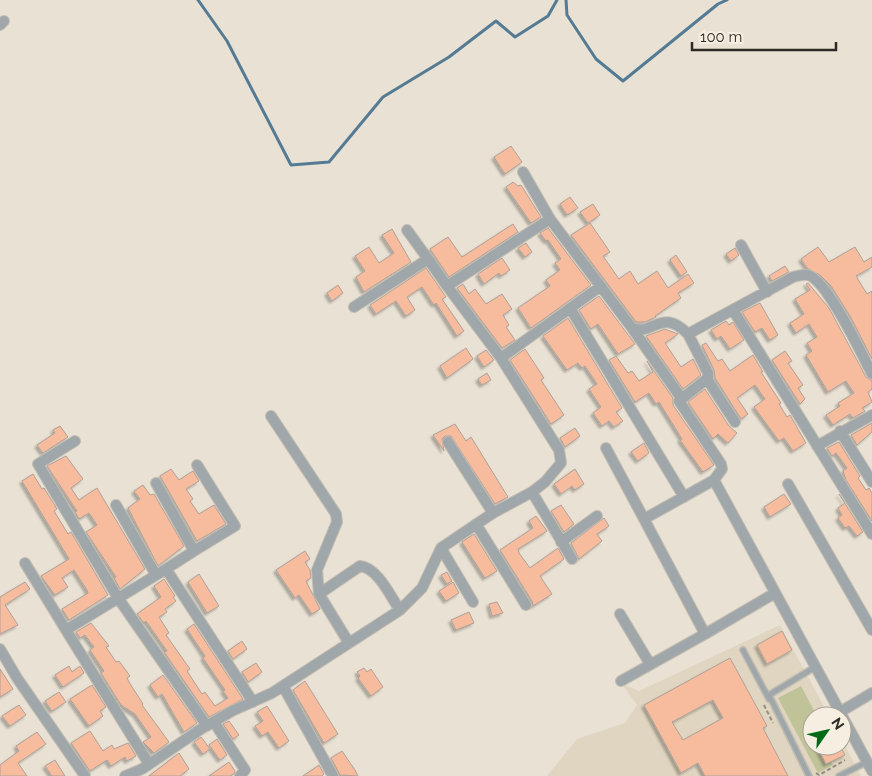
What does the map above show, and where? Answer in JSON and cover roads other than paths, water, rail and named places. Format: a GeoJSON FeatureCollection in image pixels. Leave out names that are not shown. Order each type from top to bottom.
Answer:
{"type":"FeatureCollection","features":[{"type":"Feature","properties":{"kind":"street"},"geometry":{"type":"LineString","coordinates":[[523,172],[550,219],[682,398]]}},
{"type":"Feature","properties":{"kind":"street"},"geometry":{"type":"LineString","coordinates":[[446,286],[550,219]]}},
{"type":"Feature","properties":{"kind":"street"},"geometry":{"type":"LineString","coordinates":[[125,776],[149,764],[210,724],[283,686],[400,610],[422,588],[441,548],[493,513],[532,492],[556,470],[561,456],[501,358],[446,286],[407,230]]}},
{"type":"Feature","properties":{"kind":"street"},"geometry":{"type":"LineString","coordinates":[[740,245],[767,292]]}},
{"type":"Feature","properties":{"kind":"street"},"geometry":{"type":"LineString","coordinates":[[354,307],[428,259]]}},
{"type":"Feature","properties":{"kind":"street"},"geometry":{"type":"LineString","coordinates":[[688,334],[793,277],[807,274],[814,278],[841,316],[872,374]]}},
{"type":"Feature","properties":{"kind":"street"},"geometry":{"type":"LineString","coordinates":[[501,358],[600,286]]}},
{"type":"Feature","properties":{"kind":"street"},"geometry":{"type":"LineString","coordinates":[[570,308],[684,497]]}},
{"type":"Feature","properties":{"kind":"street"},"geometry":{"type":"LineString","coordinates":[[733,310],[872,534]]}},
{"type":"Feature","properties":{"kind":"street"},"geometry":{"type":"LineString","coordinates":[[632,328],[637,330],[664,321],[678,324],[688,334],[708,373],[707,379],[735,422]]}},
{"type":"Feature","properties":{"kind":"street"},"geometry":{"type":"LineString","coordinates":[[644,519],[714,480],[722,469],[721,464],[679,401],[707,379]]}},
{"type":"Feature","properties":{"kind":"street"},"geometry":{"type":"LineString","coordinates":[[817,446],[840,431],[872,415]]}},
{"type":"Feature","properties":{"kind":"street"},"geometry":{"type":"LineString","coordinates":[[271,416],[336,514],[337,522],[317,570],[319,594],[349,643]]}},
{"type":"Feature","properties":{"kind":"street"},"geometry":{"type":"LineString","coordinates":[[840,431],[872,482]]}},
{"type":"Feature","properties":{"kind":"street"},"geometry":{"type":"LineString","coordinates":[[75,441],[38,464],[118,598],[245,770],[240,776]]}},
{"type":"Feature","properties":{"kind":"street"},"geometry":{"type":"LineString","coordinates":[[448,442],[493,513]]}},
{"type":"Feature","properties":{"kind":"street"},"geometry":{"type":"LineString","coordinates":[[606,448],[705,634]]}},
{"type":"Feature","properties":{"kind":"street"},"geometry":{"type":"LineString","coordinates":[[66,630],[235,526],[197,465]]}},
{"type":"Feature","properties":{"kind":"street"},"geometry":{"type":"LineString","coordinates":[[714,480],[837,706]]}},
{"type":"Feature","properties":{"kind":"street"},"geometry":{"type":"LineString","coordinates":[[156,483],[194,551]]}},
{"type":"Feature","properties":{"kind":"street"},"geometry":{"type":"LineString","coordinates":[[788,484],[872,630]]}},
{"type":"Feature","properties":{"kind":"street"},"geometry":{"type":"LineString","coordinates":[[532,492],[572,559]]}},
{"type":"Feature","properties":{"kind":"street"},"geometry":{"type":"LineString","coordinates":[[116,505],[156,575]]}},
{"type":"Feature","properties":{"kind":"street"},"geometry":{"type":"LineString","coordinates":[[561,542],[597,516]]}},
{"type":"Feature","properties":{"kind":"street"},"geometry":{"type":"LineString","coordinates":[[476,524],[526,604]]}},
{"type":"Feature","properties":{"kind":"street"},"geometry":{"type":"LineString","coordinates":[[441,548],[473,602]]}},
{"type":"Feature","properties":{"kind":"street"},"geometry":{"type":"LineString","coordinates":[[25,562],[149,764]]}},
{"type":"Feature","properties":{"kind":"street"},"geometry":{"type":"LineString","coordinates":[[319,594],[360,566],[367,567],[400,610]]}},
{"type":"Feature","properties":{"kind":"street"},"geometry":{"type":"LineString","coordinates":[[166,569],[253,702]]}},
{"type":"Feature","properties":{"kind":"street"},"geometry":{"type":"LineString","coordinates":[[621,680],[775,593]]}},
{"type":"Feature","properties":{"kind":"street"},"geometry":{"type":"LineString","coordinates":[[620,614],[650,664]]}},
{"type":"Feature","properties":{"kind":"street"},"geometry":{"type":"LineString","coordinates":[[0,649],[17,678],[85,776]]}},
{"type":"Feature","properties":{"kind":"street"},"geometry":{"type":"LineString","coordinates":[[283,686],[334,776]]}},
{"type":"Feature","properties":{"kind":"street"},"geometry":{"type":"LineString","coordinates":[[850,706],[872,693]]}},
{"type":"Feature","properties":{"kind":"street"},"geometry":{"type":"LineString","coordinates":[[852,734],[870,766]]}},
{"type":"Feature","properties":{"kind":"lane"},"geometry":{"type":"LineString","coordinates":[[743,650],[810,776]]}},
{"type":"Feature","properties":{"kind":"lane"},"geometry":{"type":"LineString","coordinates":[[770,701],[769,695],[772,691],[815,666]]}},
{"type":"Feature","properties":{"kind":"lane"},"geometry":{"type":"LineString","coordinates":[[842,775],[870,766]]}},
{"type":"Feature","properties":{"kind":"waterway"},"geometry":{"type":"LineString","coordinates":[[198,0],[227,41],[291,165],[329,162],[383,97],[449,57],[496,21],[515,37],[548,16],[557,0]]}},
{"type":"Feature","properties":{"kind":"waterway"},"geometry":{"type":"LineString","coordinates":[[566,0],[567,15],[596,59],[623,81],[718,4],[727,0]]}}]}
